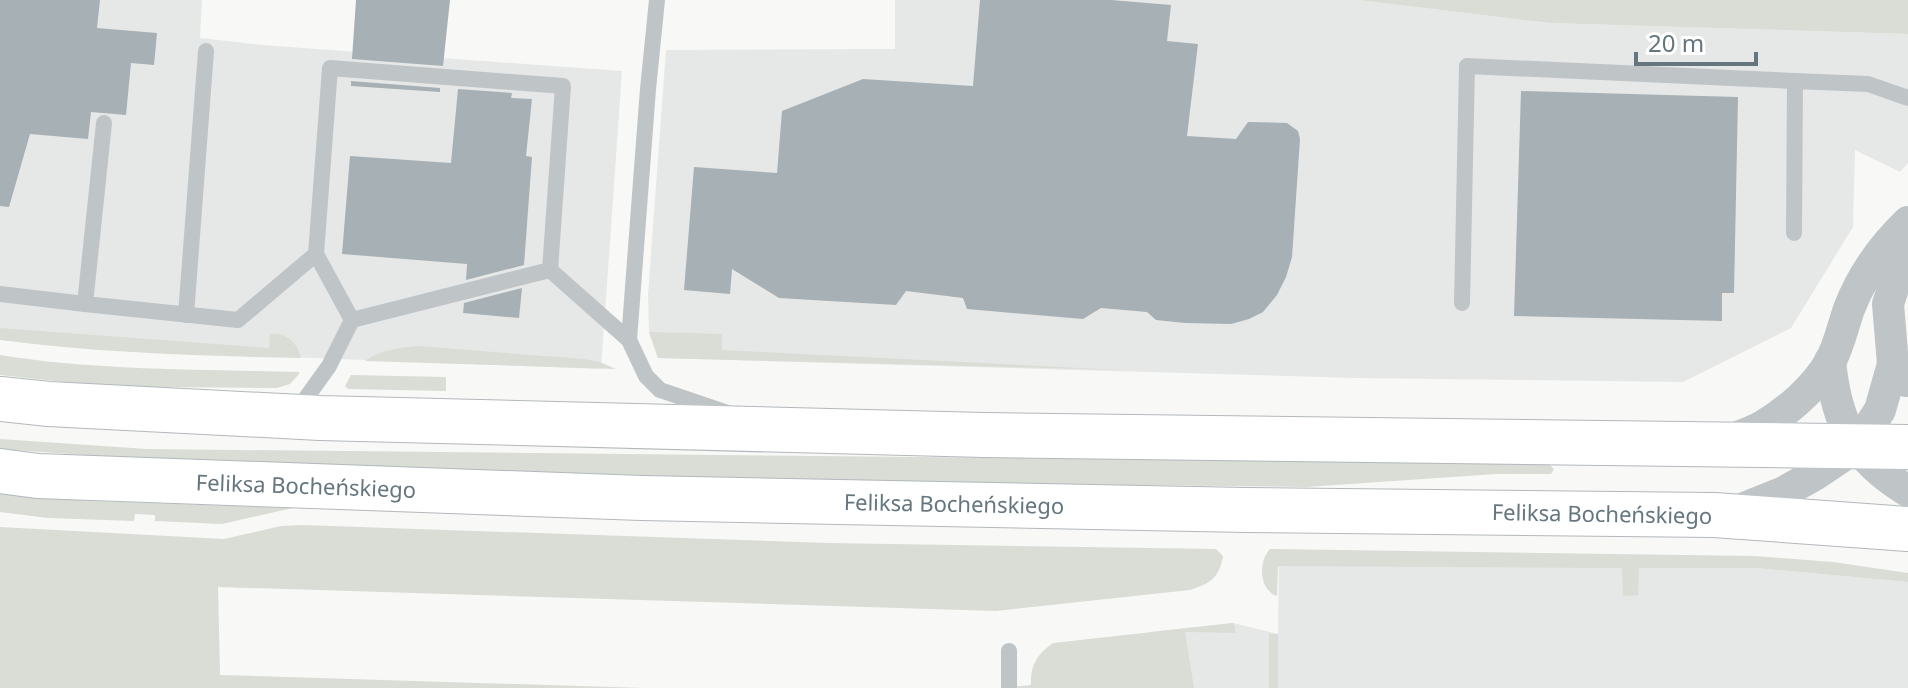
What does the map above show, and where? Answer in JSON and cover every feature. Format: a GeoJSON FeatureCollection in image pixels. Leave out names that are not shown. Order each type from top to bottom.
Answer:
{"type":"FeatureCollection","features":[{"type":"Feature","properties":{"kind":"main road"},"geometry":{"type":"LineString","coordinates":[[0,399],[294,416],[984,435],[1908,447]]}},
{"type":"Feature","properties":{"kind":"main road","name":"Feliksa Bocheńskiego"},"geometry":{"type":"LineString","coordinates":[[0,471],[38,476],[642,498],[1724,516],[1908,529]]}},
{"type":"Feature","properties":{"kind":"street"},"geometry":{"type":"LineString","coordinates":[[1719,444],[1761,427],[1794,404],[1818,378],[1830,361],[1868,268],[1908,222]]}},
{"type":"Feature","properties":{"kind":"street"},"geometry":{"type":"LineString","coordinates":[[1724,516],[1784,492],[1856,447],[1900,374],[1888,304],[1908,254]]}},
{"type":"Feature","properties":{"kind":"street"},"geometry":{"type":"LineString","coordinates":[[1830,361],[1841,418],[1856,447],[1886,478],[1908,491]]}},
{"type":"Feature","properties":{"kind":"lane"},"geometry":{"type":"LineString","coordinates":[[629,340],[657,0]]}},
{"type":"Feature","properties":{"kind":"lane"},"geometry":{"type":"LineString","coordinates":[[186,315],[206,51]]}},
{"type":"Feature","properties":{"kind":"lane"},"geometry":{"type":"LineString","coordinates":[[1462,303],[1467,66],[1868,84],[1908,98]]}},
{"type":"Feature","properties":{"kind":"lane"},"geometry":{"type":"LineString","coordinates":[[352,320],[316,254],[330,68],[563,86],[550,270]]}},
{"type":"Feature","properties":{"kind":"lane"},"geometry":{"type":"LineString","coordinates":[[1794,233],[1795,81]]}},
{"type":"Feature","properties":{"kind":"lane"},"geometry":{"type":"LineString","coordinates":[[85,304],[104,123]]}},
{"type":"Feature","properties":{"kind":"lane"},"geometry":{"type":"LineString","coordinates":[[0,294],[238,320],[316,254]]}},
{"type":"Feature","properties":{"kind":"lane"},"geometry":{"type":"LineString","coordinates":[[550,270],[629,340],[646,376],[660,390],[774,429]]}},
{"type":"Feature","properties":{"kind":"lane"},"geometry":{"type":"LineString","coordinates":[[294,416],[329,366],[352,320],[550,270]]}},
{"type":"Feature","properties":{"kind":"lane"},"geometry":{"type":"LineString","coordinates":[[1009,651],[1009,688]]}},
{"type":"Feature","properties":{"kind":"shaded area"},"geometry":{"type":"Polygon","coordinates":[[[0,0],[202,0],[200,38],[622,71],[601,369],[154,352],[0,339],[0,0]]]}},
{"type":"Feature","properties":{"kind":"shaded area"},"geometry":{"type":"Polygon","coordinates":[[[895,0],[1358,0],[1550,23],[1908,34],[1908,163],[1900,172],[1855,150],[1853,227],[1791,328],[1683,382],[1355,378],[658,358],[649,332],[648,295],[666,50],[895,49],[895,0]]]}},
{"type":"Feature","properties":{"kind":"shaded area"},"geometry":{"type":"Polygon","coordinates":[[[1358,0],[1908,0],[1908,34],[1550,23],[1358,0]]]}},
{"type":"Feature","properties":{"kind":"shaded area"},"geometry":{"type":"Polygon","coordinates":[[[0,328],[269,348],[270,334],[276,334],[290,340],[301,358],[75,348],[0,340],[0,328]]]}},
{"type":"Feature","properties":{"kind":"shaded area"},"geometry":{"type":"Polygon","coordinates":[[[649,332],[722,334],[722,350],[1120,370],[658,358],[649,332]]]}},
{"type":"Feature","properties":{"kind":"shaded area"},"geometry":{"type":"Polygon","coordinates":[[[417,346],[583,359],[616,369],[365,361],[383,352],[417,346]]]}},
{"type":"Feature","properties":{"kind":"shaded area"},"geometry":{"type":"Polygon","coordinates":[[[0,355],[112,367],[299,374],[290,384],[277,388],[144,387],[65,382],[0,375],[0,355]]]}},
{"type":"Feature","properties":{"kind":"shaded area"},"geometry":{"type":"Polygon","coordinates":[[[351,375],[446,377],[446,391],[348,389],[345,386],[351,375]]]}},
{"type":"Feature","properties":{"kind":"shaded area"},"geometry":{"type":"Polygon","coordinates":[[[0,439],[147,449],[1488,463],[1549,464],[1554,469],[1551,474],[1496,474],[1306,487],[853,482],[140,459],[0,449],[0,439]]]}},
{"type":"Feature","properties":{"kind":"shaded area"},"geometry":{"type":"Polygon","coordinates":[[[0,494],[92,501],[293,508],[222,524],[155,521],[155,515],[135,514],[134,521],[48,518],[0,512],[0,494]]]}},
{"type":"Feature","properties":{"kind":"shaded area"},"geometry":{"type":"Polygon","coordinates":[[[281,526],[827,543],[1216,549],[1223,556],[1219,570],[1212,579],[1190,590],[996,611],[218,587],[220,675],[644,688],[0,688],[0,527],[224,539],[281,526]]]}},
{"type":"Feature","properties":{"kind":"shaded area"},"geometry":{"type":"Polygon","coordinates":[[[1270,549],[1754,556],[1833,562],[1908,573],[1908,582],[1755,568],[1639,568],[1638,595],[1623,596],[1622,568],[1278,566],[1277,596],[1267,588],[1262,575],[1270,549]]]}},
{"type":"Feature","properties":{"kind":"shaded area"},"geometry":{"type":"Polygon","coordinates":[[[1279,549],[1623,568],[1755,568],[1908,582],[1908,688],[1159,688],[1149,632],[1233,623],[1278,634],[1279,549]]]}},
{"type":"Feature","properties":{"kind":"shaded area"},"geometry":{"type":"Polygon","coordinates":[[[1233,623],[1235,633],[1185,632],[1194,688],[1001,688],[1031,685],[1036,661],[1053,643],[1233,623]]]}},
{"type":"Feature","properties":{"kind":"shaded area"},"geometry":{"type":"Polygon","coordinates":[[[1269,634],[1278,634],[1278,688],[1269,688],[1269,634]]]}},
{"type":"Feature","properties":{"kind":"building"},"geometry":{"type":"Polygon","coordinates":[[[0,0],[100,0],[97,28],[157,33],[154,65],[131,63],[126,115],[91,112],[88,139],[30,134],[9,207],[0,206],[0,0]]]}},
{"type":"Feature","properties":{"kind":"building"},"geometry":{"type":"Polygon","coordinates":[[[356,0],[450,0],[443,66],[352,59],[356,0]]]}},
{"type":"Feature","properties":{"kind":"building"},"geometry":{"type":"Polygon","coordinates":[[[980,0],[1111,0],[1171,5],[1167,41],[1198,44],[1187,136],[1236,139],[1248,122],[1287,123],[1298,131],[1292,257],[1277,295],[1263,312],[1231,324],[1185,323],[1156,320],[1147,312],[1101,308],[1083,319],[967,309],[963,298],[906,291],[896,305],[779,298],[732,269],[730,294],[684,290],[694,167],[777,173],[782,111],[863,79],[973,86],[980,0]]]}},
{"type":"Feature","properties":{"kind":"building"},"geometry":{"type":"Polygon","coordinates":[[[351,81],[440,88],[440,92],[351,86],[351,81]]]}},
{"type":"Feature","properties":{"kind":"building"},"geometry":{"type":"Polygon","coordinates":[[[458,89],[512,93],[511,98],[532,99],[526,156],[532,157],[524,265],[466,280],[467,264],[342,254],[350,156],[451,163],[458,89]]]}},
{"type":"Feature","properties":{"kind":"building"},"geometry":{"type":"Polygon","coordinates":[[[1521,91],[1738,97],[1734,293],[1722,293],[1722,321],[1514,316],[1521,91]]]}},
{"type":"Feature","properties":{"kind":"building"},"geometry":{"type":"Polygon","coordinates":[[[522,288],[519,318],[463,313],[464,303],[522,288]]]}}]}
